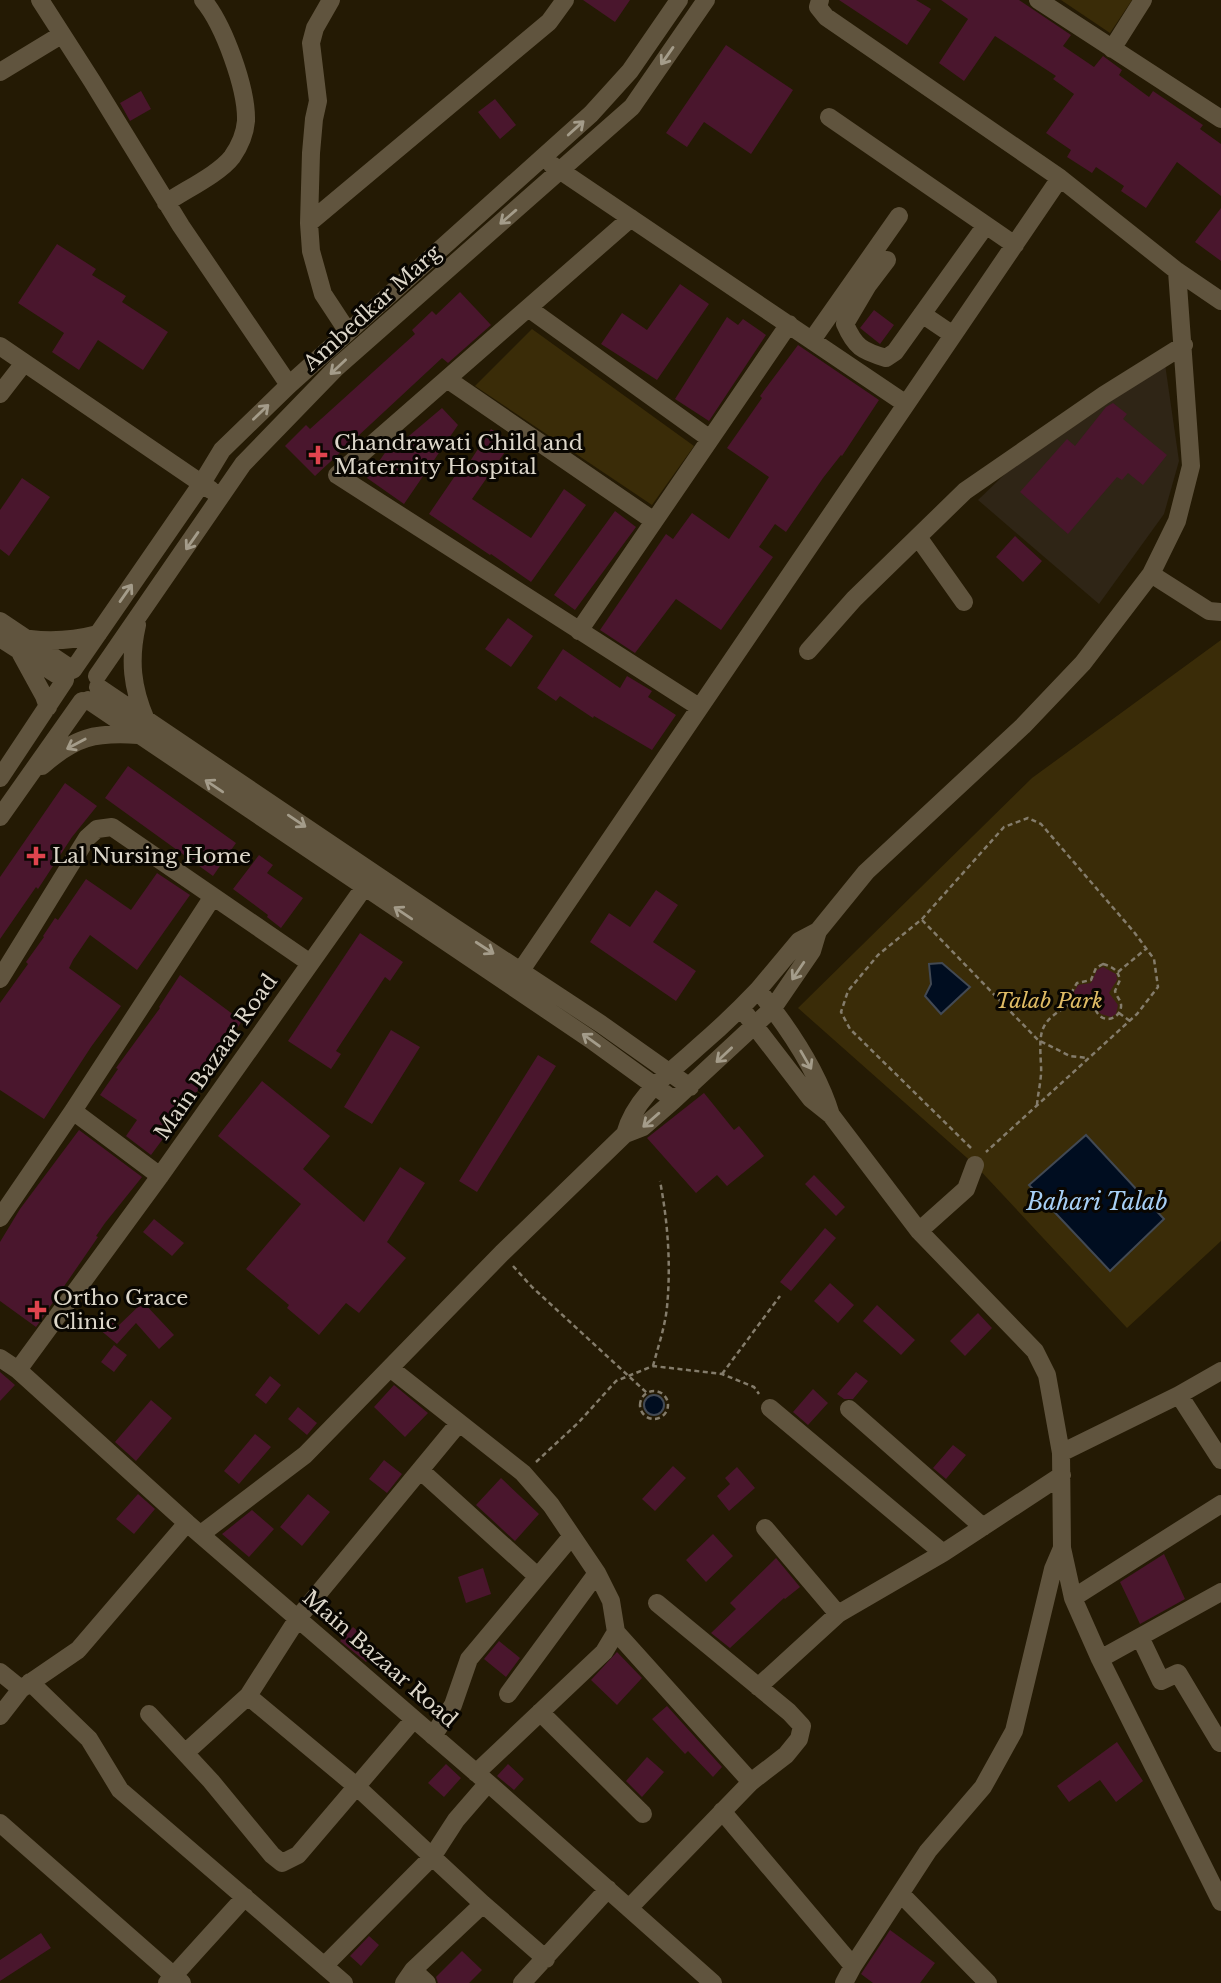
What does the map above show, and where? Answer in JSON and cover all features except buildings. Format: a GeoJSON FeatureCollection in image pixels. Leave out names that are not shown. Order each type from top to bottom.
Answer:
{"type":"FeatureCollection","features":[{"type":"Feature","properties":{"kind":"street"},"geometry":{"type":"LineString","coordinates":[[40,0],[61,36],[99,90],[166,203],[289,385]]}},
{"type":"Feature","properties":{"kind":"street"},"geometry":{"type":"LineString","coordinates":[[166,203],[224,165],[240,143],[246,121],[243,98],[227,38],[219,21],[203,0]]}},
{"type":"Feature","properties":{"kind":"street"},"geometry":{"type":"LineString","coordinates":[[331,0],[315,28],[311,43],[318,101],[311,153],[309,223],[313,260],[323,293],[348,332]]}},
{"type":"Feature","properties":{"kind":"street"},"geometry":{"type":"LineString","coordinates":[[309,223],[549,22],[565,0]]}},
{"type":"Feature","properties":{"kind":"street","name":"Ambedkar Marg"},"geometry":{"type":"LineString","coordinates":[[0,776],[222,450],[289,385],[591,114],[630,71],[679,0]]}},
{"type":"Feature","properties":{"kind":"street","name":"Ambedkar Marg"},"geometry":{"type":"LineString","coordinates":[[0,817],[91,691],[139,615],[243,464],[336,368],[632,107],[706,0]]}},
{"type":"Feature","properties":{"kind":"street"},"geometry":{"type":"LineString","coordinates":[[820,0],[818,7],[826,17],[1060,178],[1177,271],[1221,301]]}},
{"type":"Feature","properties":{"kind":"street"},"geometry":{"type":"LineString","coordinates":[[1038,0],[1221,120]]}},
{"type":"Feature","properties":{"kind":"street"},"geometry":{"type":"LineString","coordinates":[[1112,49],[1143,0]]}},
{"type":"Feature","properties":{"kind":"street"},"geometry":{"type":"LineString","coordinates":[[0,72],[61,36]]}},
{"type":"Feature","properties":{"kind":"street"},"geometry":{"type":"LineString","coordinates":[[829,117],[1015,245]]}},
{"type":"Feature","properties":{"kind":"street"},"geometry":{"type":"LineString","coordinates":[[542,158],[906,404]]}},
{"type":"Feature","properties":{"kind":"street"},"geometry":{"type":"LineString","coordinates":[[516,978],[1060,178]]}},
{"type":"Feature","properties":{"kind":"street"},"geometry":{"type":"LineString","coordinates":[[812,340],[899,216]]}},
{"type":"Feature","properties":{"kind":"street"},"geometry":{"type":"LineString","coordinates":[[631,218],[337,475],[699,708]]}},
{"type":"Feature","properties":{"kind":"street"},"geometry":{"type":"LineString","coordinates":[[887,260],[867,285],[845,324],[853,342],[869,353],[886,358],[895,352],[986,225]]}},
{"type":"Feature","properties":{"kind":"street"},"geometry":{"type":"LineString","coordinates":[[0,1716],[25,1686],[79,1650],[194,1529],[305,1455],[502,1253],[625,1134],[643,1127],[755,1026],[773,1008],[811,951],[818,931],[866,872],[1023,726],[1074,673],[1152,574],[1177,521],[1191,466],[1177,271]]}},
{"type":"Feature","properties":{"kind":"street"},"geometry":{"type":"LineString","coordinates":[[528,308],[710,439]]}},
{"type":"Feature","properties":{"kind":"street"},"geometry":{"type":"LineString","coordinates":[[922,314],[953,335]]}},
{"type":"Feature","properties":{"kind":"street"},"geometry":{"type":"LineString","coordinates":[[579,631],[789,324]]}},
{"type":"Feature","properties":{"kind":"street"},"geometry":{"type":"LineString","coordinates":[[808,651],[854,599],[965,491],[1104,395],[1184,345]]}},
{"type":"Feature","properties":{"kind":"street"},"geometry":{"type":"LineString","coordinates":[[0,346],[222,498]]}},
{"type":"Feature","properties":{"kind":"street"},"geometry":{"type":"LineString","coordinates":[[0,394],[24,363]]}},
{"type":"Feature","properties":{"kind":"street"},"geometry":{"type":"LineString","coordinates":[[447,379],[654,521]]}},
{"type":"Feature","properties":{"kind":"street"},"geometry":{"type":"LineString","coordinates":[[918,537],[964,602]]}},
{"type":"Feature","properties":{"kind":"street"},"geometry":{"type":"LineString","coordinates":[[1152,574],[1209,611],[1221,612]]}},
{"type":"Feature","properties":{"kind":"street"},"geometry":{"type":"LineString","coordinates":[[139,615],[132,646],[132,679],[142,727]]}},
{"type":"Feature","properties":{"kind":"street"},"geometry":{"type":"LineString","coordinates":[[0,621],[22,644],[69,675]]}},
{"type":"Feature","properties":{"kind":"street"},"geometry":{"type":"LineString","coordinates":[[0,638],[22,644],[98,634]]}},
{"type":"Feature","properties":{"kind":"street"},"geometry":{"type":"LineString","coordinates":[[22,644],[48,707]]}},
{"type":"Feature","properties":{"kind":"street"},"geometry":{"type":"LineString","coordinates":[[69,675],[86,668],[91,691],[142,727],[516,978],[690,1087]]}},
{"type":"Feature","properties":{"kind":"street"},"geometry":{"type":"LineString","coordinates":[[69,675],[68,694],[77,700],[91,691]]}},
{"type":"Feature","properties":{"kind":"street"},"geometry":{"type":"LineString","coordinates":[[25,781],[49,760],[80,740],[142,727]]}},
{"type":"Feature","properties":{"kind":"street","name":"Main Bazaar Road"},"geometry":{"type":"LineString","coordinates":[[0,979],[87,838],[97,829],[112,827],[310,963]]}},
{"type":"Feature","properties":{"kind":"street","name":"Main Bazaar Road"},"geometry":{"type":"LineString","coordinates":[[18,1370],[160,1176],[369,880]]}},
{"type":"Feature","properties":{"kind":"street"},"geometry":{"type":"LineString","coordinates":[[1,1213],[73,1111],[212,898]]}},
{"type":"Feature","properties":{"kind":"street"},"geometry":{"type":"LineString","coordinates":[[625,1134],[629,1118],[654,1086],[741,1008],[799,941],[818,931]]}},
{"type":"Feature","properties":{"kind":"street"},"geometry":{"type":"LineString","coordinates":[[516,978],[590,1039],[674,1100]]}},
{"type":"Feature","properties":{"kind":"street"},"geometry":{"type":"LineString","coordinates":[[758,990],[773,1008],[823,1089],[831,1115]]}},
{"type":"Feature","properties":{"kind":"street"},"geometry":{"type":"LineString","coordinates":[[741,1008],[811,1099],[831,1115],[880,1176],[919,1231],[1035,1351],[1047,1375],[1061,1453],[1062,1548],[1073,1598],[1100,1659],[1221,1902]]}},
{"type":"Feature","properties":{"kind":"street","name":"Main Bazaar Road"},"geometry":{"type":"LineString","coordinates":[[73,1111],[160,1176]]}},
{"type":"Feature","properties":{"kind":"street"},"geometry":{"type":"LineString","coordinates":[[919,1231],[966,1189],[977,1161]]}},
{"type":"Feature","properties":{"kind":"street","name":"Main Bazaar Road"},"geometry":{"type":"LineString","coordinates":[[0,1358],[18,1370],[194,1529],[433,1735],[712,1983]]}},
{"type":"Feature","properties":{"kind":"street"},"geometry":{"type":"LineString","coordinates":[[390,1368],[523,1473],[551,1505],[597,1573],[611,1601],[616,1632],[751,1782]]}},
{"type":"Feature","properties":{"kind":"street"},"geometry":{"type":"LineString","coordinates":[[1061,1453],[1179,1395],[1221,1371]]}},
{"type":"Feature","properties":{"kind":"street"},"geometry":{"type":"LineString","coordinates":[[1179,1395],[1221,1460]]}},
{"type":"Feature","properties":{"kind":"street"},"geometry":{"type":"LineString","coordinates":[[770,1408],[943,1553]]}},
{"type":"Feature","properties":{"kind":"street"},"geometry":{"type":"LineString","coordinates":[[849,1409],[983,1527]]}},
{"type":"Feature","properties":{"kind":"street"},"geometry":{"type":"LineString","coordinates":[[185,1753],[248,1696],[298,1618],[459,1423]]}},
{"type":"Feature","properties":{"kind":"street"},"geometry":{"type":"LineString","coordinates":[[420,1470],[537,1576]]}},
{"type":"Feature","properties":{"kind":"street"},"geometry":{"type":"LineString","coordinates":[[758,1687],[838,1614],[943,1553],[1062,1475]]}},
{"type":"Feature","properties":{"kind":"street"},"geometry":{"type":"LineString","coordinates":[[1073,1598],[1221,1504]]}},
{"type":"Feature","properties":{"kind":"street"},"geometry":{"type":"LineString","coordinates":[[765,1528],[838,1614]]}},
{"type":"Feature","properties":{"kind":"street"},"geometry":{"type":"LineString","coordinates":[[433,1735],[453,1705],[469,1659],[571,1537]]}},
{"type":"Feature","properties":{"kind":"street"},"geometry":{"type":"LineString","coordinates":[[844,1983],[928,1851],[983,1787],[1014,1731],[1053,1569],[1062,1548]]}},
{"type":"Feature","properties":{"kind":"street"},"geometry":{"type":"LineString","coordinates":[[508,1694],[597,1573]]}},
{"type":"Feature","properties":{"kind":"street"},"geometry":{"type":"LineString","coordinates":[[1100,1659],[1220,1594]]}},
{"type":"Feature","properties":{"kind":"street"},"geometry":{"type":"LineString","coordinates":[[630,1908],[751,1782],[786,1755],[799,1739],[802,1726],[789,1712],[657,1603]]}},
{"type":"Feature","properties":{"kind":"street"},"geometry":{"type":"LineString","coordinates":[[325,1965],[432,1857],[482,1778],[540,1712],[604,1652],[616,1632]]}},
{"type":"Feature","properties":{"kind":"street"},"geometry":{"type":"LineString","coordinates":[[1140,1637],[1161,1681],[1178,1673],[1220,1743]]}},
{"type":"Feature","properties":{"kind":"street"},"geometry":{"type":"LineString","coordinates":[[0,1672],[25,1686],[89,1740],[120,1790],[344,1983]]}},
{"type":"Feature","properties":{"kind":"street"},"geometry":{"type":"LineString","coordinates":[[248,1696],[356,1787],[546,1959]]}},
{"type":"Feature","properties":{"kind":"street"},"geometry":{"type":"LineString","coordinates":[[540,1712],[643,1814]]}},
{"type":"Feature","properties":{"kind":"street"},"geometry":{"type":"LineString","coordinates":[[149,1714],[272,1855],[282,1863],[298,1855],[414,1719]]}},
{"type":"Feature","properties":{"kind":"street"},"geometry":{"type":"LineString","coordinates":[[722,1811],[853,1966]]}},
{"type":"Feature","properties":{"kind":"street"},"geometry":{"type":"LineString","coordinates":[[0,1823],[51,1865],[174,1981],[245,1897]]}},
{"type":"Feature","properties":{"kind":"street"},"geometry":{"type":"LineString","coordinates":[[522,1983],[608,1889]]}},
{"type":"Feature","properties":{"kind":"street"},"geometry":{"type":"LineString","coordinates":[[901,1894],[976,1979]]}},
{"type":"Feature","properties":{"kind":"street"},"geometry":{"type":"LineString","coordinates":[[427,1983],[408,1976],[483,1904]]}},
{"type":"Feature","properties":{"kind":"path"},"geometry":{"type":"LineString","coordinates":[[1028,818],[1041,824],[1147,948],[1154,959],[1158,987],[1130,1020],[977,1161],[850,1029],[841,1012],[848,991],[878,955],[922,919],[1004,827],[1028,818]]}},
{"type":"Feature","properties":{"kind":"path"},"geometry":{"type":"LineString","coordinates":[[922,919],[1038,1040],[1070,1056],[1088,1058]]}},
{"type":"Feature","properties":{"kind":"path"},"geometry":{"type":"LineString","coordinates":[[1118,972],[1147,948]]}},
{"type":"Feature","properties":{"kind":"path"},"geometry":{"type":"LineString","coordinates":[[1104,964],[1118,972],[1120,980],[1115,991],[1121,1004],[1119,1013],[1112,1019],[1105,1020],[1099,1016],[1095,1006],[1078,1007],[1074,1002],[1070,995],[1073,987],[1077,983],[1093,979],[1096,968],[1104,964]]}},
{"type":"Feature","properties":{"kind":"path"},"geometry":{"type":"LineString","coordinates":[[1037,1105],[1041,1068],[1038,1040],[1046,1023],[1074,1002]]}},
{"type":"Feature","properties":{"kind":"path"},"geometry":{"type":"LineString","coordinates":[[1119,1013],[1130,1020]]}},
{"type":"Feature","properties":{"kind":"path"},"geometry":{"type":"LineString","coordinates":[[653,1366],[667,1309],[668,1225],[660,1181]]}},
{"type":"Feature","properties":{"kind":"path"},"geometry":{"type":"LineString","coordinates":[[502,1253],[532,1287],[648,1393]]}},
{"type":"Feature","properties":{"kind":"path"},"geometry":{"type":"LineString","coordinates":[[722,1374],[780,1296]]}},
{"type":"Feature","properties":{"kind":"path"},"geometry":{"type":"LineString","coordinates":[[523,1473],[579,1422],[615,1381],[653,1366],[722,1374],[754,1387],[770,1408]]}},
{"type":"Feature","properties":{"kind":"path"},"geometry":{"type":"LineString","coordinates":[[652,1390],[662,1392],[669,1403],[664,1415],[656,1420],[646,1417],[639,1407],[642,1396],[648,1393],[652,1390]]}},
{"type":"Feature","properties":{"kind":"shaded area"},"geometry":{"type":"Polygon","coordinates":[[[1165,364],[1179,461],[1164,514],[1099,604],[978,500],[1006,473],[1165,364]]]}},
{"type":"Feature","properties":{"kind":"green space"},"geometry":{"type":"Polygon","coordinates":[[[1061,0],[1132,0],[1110,33],[1061,0]]]}},
{"type":"Feature","properties":{"kind":"green space"},"geometry":{"type":"Polygon","coordinates":[[[532,329],[694,446],[652,505],[475,386],[532,329]]]}},
{"type":"Feature","properties":{"kind":"green space","name":"Talab Park"},"geometry":{"type":"Polygon","coordinates":[[[1221,640],[1221,1241],[1127,1328],[975,1165],[798,1008],[1032,778],[1221,640]]]}},
{"type":"Feature","properties":{"kind":"water"},"geometry":{"type":"Polygon","coordinates":[[[942,963],[970,987],[941,1014],[925,996],[931,984],[929,964],[942,963]]]}},
{"type":"Feature","properties":{"kind":"water","name":"Bahari Talab"},"geometry":{"type":"Polygon","coordinates":[[[1086,1135],[1164,1219],[1110,1271],[1029,1185],[1086,1135]]]}},
{"type":"Feature","properties":{"kind":"water"},"geometry":{"type":"Polygon","coordinates":[[[650,1395],[658,1395],[664,1405],[658,1415],[650,1415],[644,1409],[644,1401],[650,1395]]]}},
{"type":"Feature","properties":{"kind":"place","name":"Chandrawati Child and Maternity Hospital"},"geometry":{"type":"Point","coordinates":[318,455]}},
{"type":"Feature","properties":{"kind":"place","name":"Lal Nursing Home"},"geometry":{"type":"Point","coordinates":[36,856]}},
{"type":"Feature","properties":{"kind":"place","name":"Ortho Grace Clinic"},"geometry":{"type":"Point","coordinates":[37,1310]}}]}
